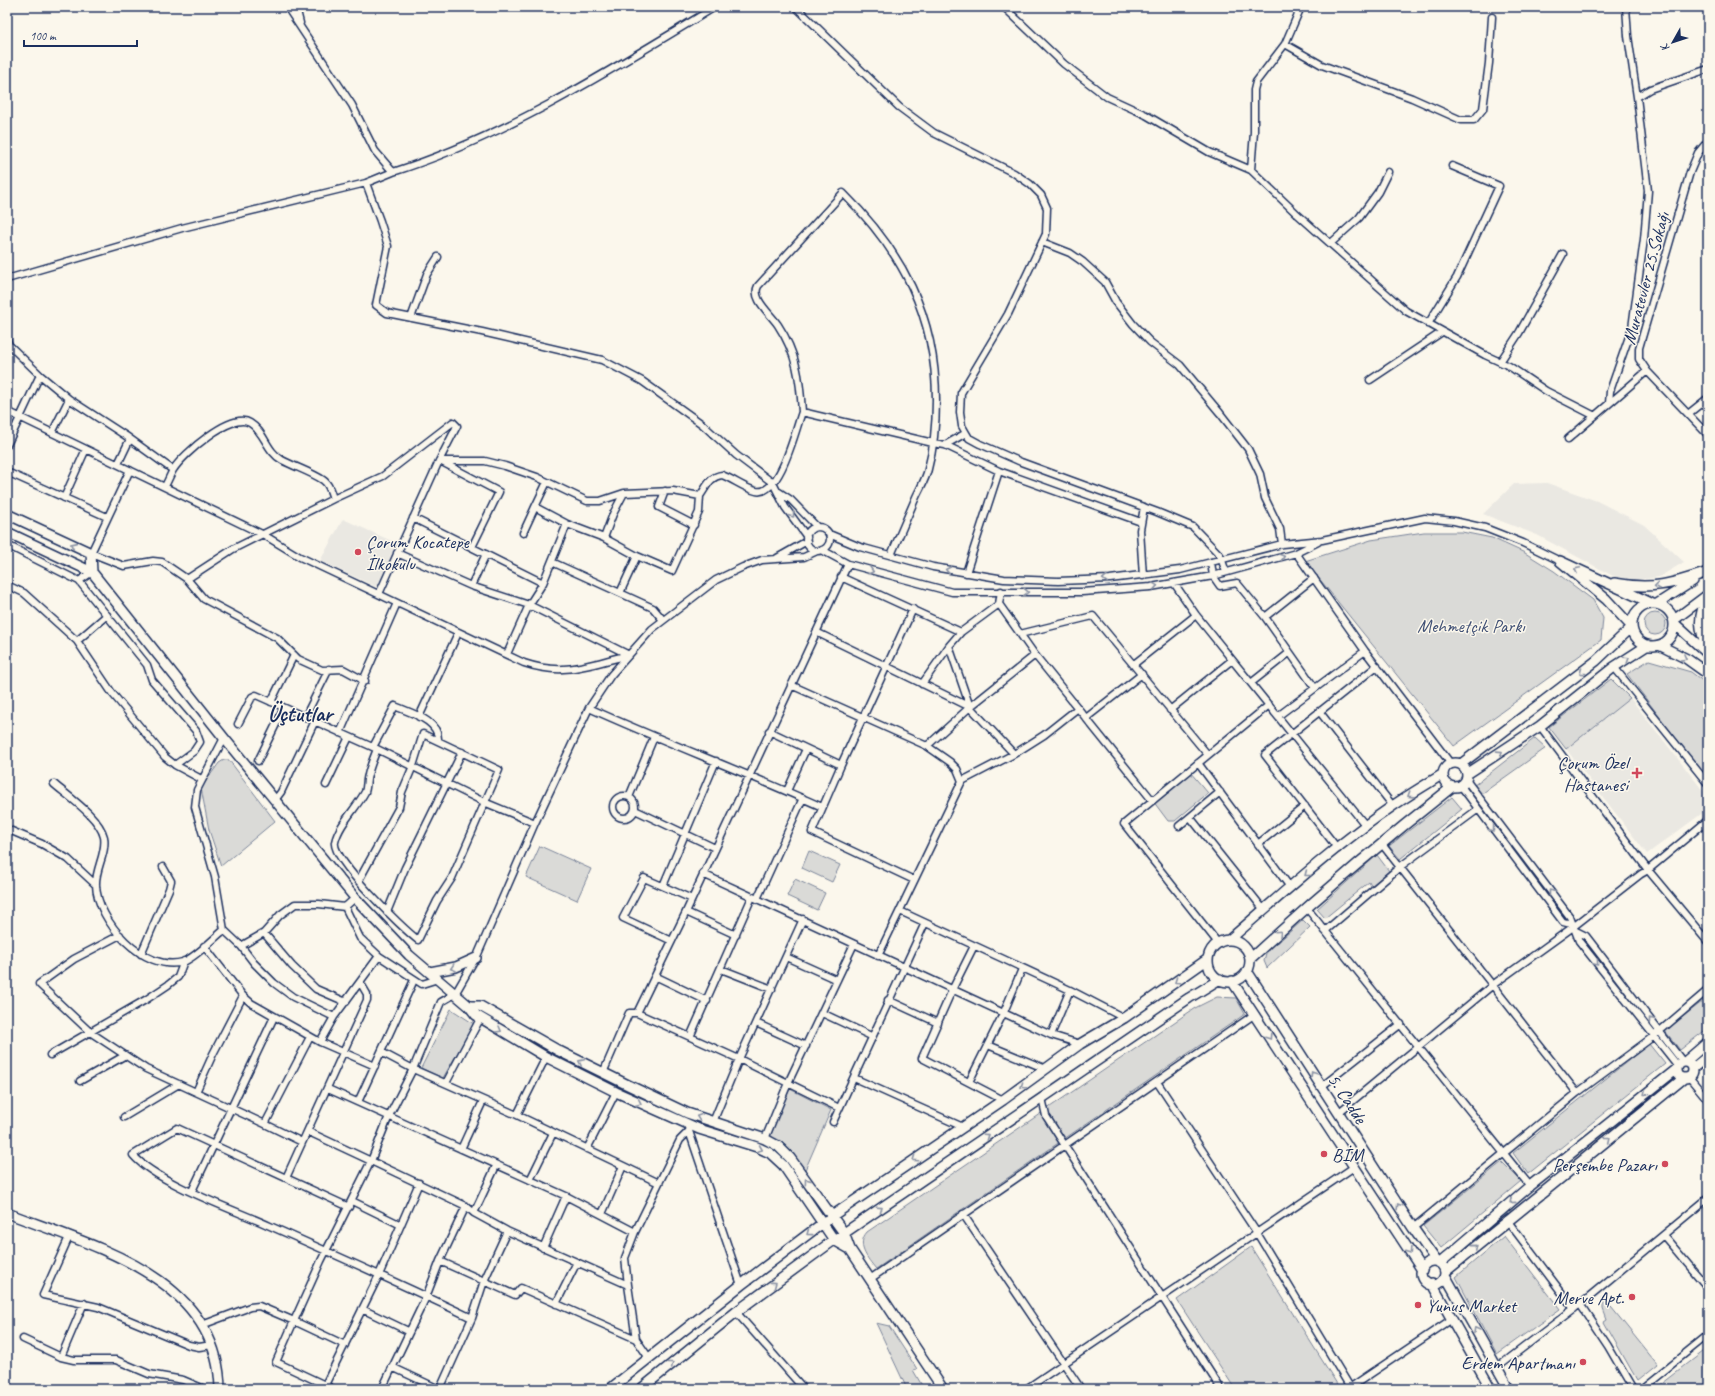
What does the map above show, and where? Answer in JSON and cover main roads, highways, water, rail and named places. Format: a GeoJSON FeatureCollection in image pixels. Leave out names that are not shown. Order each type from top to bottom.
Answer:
{"type":"FeatureCollection","features":[{"type":"Feature","properties":{"kind":"place","name":"Çorum Kocatepe İlkokulu"},"geometry":{"type":"Point","coordinates":[358,552]}},
{"type":"Feature","properties":{"kind":"place","name":"Çorum Özel Hastanesi"},"geometry":{"type":"Point","coordinates":[1637,773]}},
{"type":"Feature","properties":{"kind":"place","name":"BİM"},"geometry":{"type":"Point","coordinates":[1324,1154]}},
{"type":"Feature","properties":{"kind":"place","name":"Perşembe Pazarı"},"geometry":{"type":"Point","coordinates":[1665,1164]}},
{"type":"Feature","properties":{"kind":"place","name":"Merve Apt."},"geometry":{"type":"Point","coordinates":[1632,1297]}},
{"type":"Feature","properties":{"kind":"place","name":"Yunus Market"},"geometry":{"type":"Point","coordinates":[1418,1305]}},
{"type":"Feature","properties":{"kind":"place","name":"Erdem Apartmanı"},"geometry":{"type":"Point","coordinates":[1583,1362]}},
{"type":"Feature","properties":{"kind":"district","name":"Üçtutlar"},"geometry":{"type":"Point","coordinates":[300,713]}},
{"type":"Feature","properties":{"kind":"park label","name":"Mehmetçik Parkı"},"geometry":{"type":"Point","coordinates":[1471,625]}}]}
